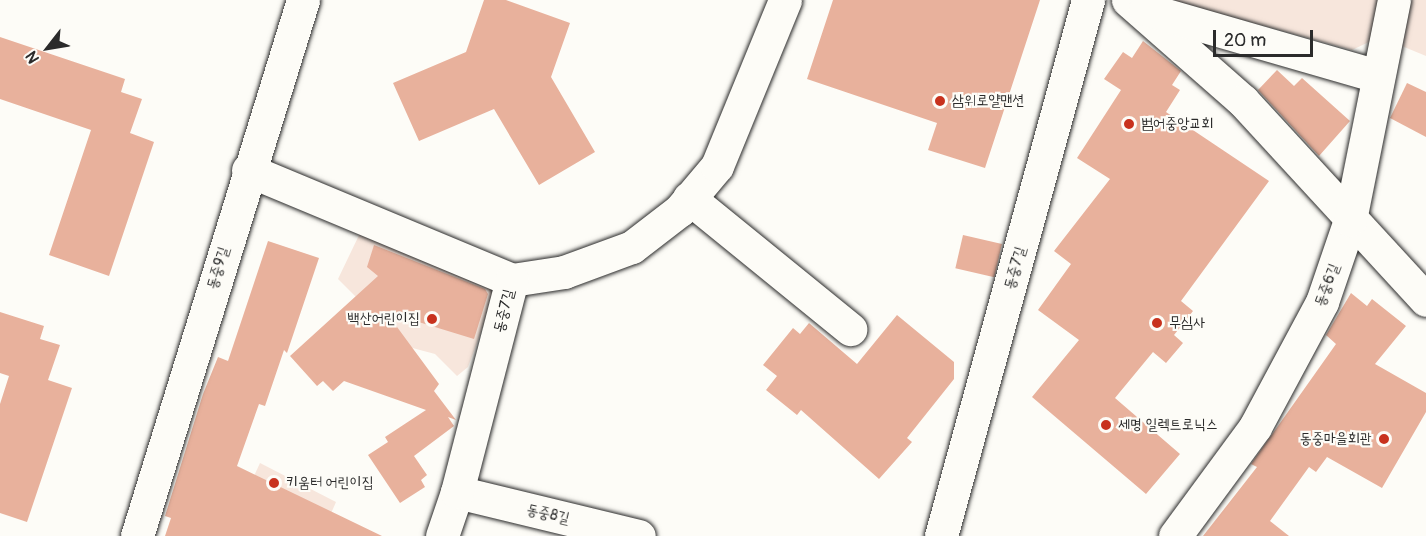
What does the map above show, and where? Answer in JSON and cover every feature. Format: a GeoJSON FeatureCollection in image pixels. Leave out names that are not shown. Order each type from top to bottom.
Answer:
{"type":"FeatureCollection","features":[{"type":"Feature","properties":{"kind":"street","name":"동중9길"},"geometry":{"type":"LineString","coordinates":[[137,536],[248,170],[303,0]]}},
{"type":"Feature","properties":{"kind":"street","name":"동중7길"},"geometry":{"type":"LineString","coordinates":[[442,536],[457,492],[512,280],[564,272],[632,247],[689,198],[717,166],[785,0]]}},
{"type":"Feature","properties":{"kind":"street","name":"동중7길"},"geometry":{"type":"LineString","coordinates":[[941,536],[1088,0]]}},
{"type":"Feature","properties":{"kind":"street","name":"동중6길"},"geometry":{"type":"LineString","coordinates":[[1175,536],[1255,427],[1322,303],[1350,220],[1377,76],[1395,0]]}},
{"type":"Feature","properties":{"kind":"street"},"geometry":{"type":"LineString","coordinates":[[1133,3],[1377,76]]}},
{"type":"Feature","properties":{"kind":"street"},"geometry":{"type":"LineString","coordinates":[[1133,3],[1243,101],[1426,300]]}},
{"type":"Feature","properties":{"kind":"street"},"geometry":{"type":"LineString","coordinates":[[248,170],[512,280]]}},
{"type":"Feature","properties":{"kind":"street"},"geometry":{"type":"LineString","coordinates":[[689,198],[850,329]]}},
{"type":"Feature","properties":{"kind":"street","name":"동중8길"},"geometry":{"type":"LineString","coordinates":[[457,492],[639,536]]}},
{"type":"Feature","properties":{"kind":"shaded area"},"geometry":{"type":"Polygon","coordinates":[[[1169,0],[1384,0],[1373,40],[1352,50],[1169,0]]]}},
{"type":"Feature","properties":{"kind":"shaded area"},"geometry":{"type":"Polygon","coordinates":[[[1411,0],[1426,0],[1426,56],[1397,44],[1411,0]]]}},
{"type":"Feature","properties":{"kind":"shaded area","name":"백산어린이집"},"geometry":{"type":"Polygon","coordinates":[[[361,231],[489,280],[496,292],[468,367],[457,376],[435,354],[405,346],[338,279],[361,231]]]}},
{"type":"Feature","properties":{"kind":"shaded area","name":"키움터 어린이집"},"geometry":{"type":"Polygon","coordinates":[[[260,463],[336,502],[321,536],[226,536],[260,463]]]}},
{"type":"Feature","properties":{"kind":"building"},"geometry":{"type":"Polygon","coordinates":[[[484,0],[506,0],[570,23],[551,77],[595,152],[539,185],[494,109],[419,141],[393,83],[466,52],[484,0]]]}},
{"type":"Feature","properties":{"kind":"building","name":"삼위로얄맨션"},"geometry":{"type":"Polygon","coordinates":[[[833,0],[1040,0],[985,168],[928,150],[937,123],[807,79],[833,0]]]}},
{"type":"Feature","properties":{"kind":"building"},"geometry":{"type":"Polygon","coordinates":[[[0,37],[125,79],[121,92],[142,99],[130,133],[154,142],[109,276],[49,255],[91,130],[0,99],[0,37]]]}},
{"type":"Feature","properties":{"kind":"building"},"geometry":{"type":"Polygon","coordinates":[[[1143,41],[1181,71],[1172,85],[1180,90],[1166,112],[1269,181],[1181,301],[1193,311],[1174,335],[1183,343],[1166,363],[1153,352],[1115,398],[1180,454],[1146,494],[1032,397],[1079,340],[1038,310],[1071,264],[1054,251],[1110,179],[1077,158],[1121,90],[1104,79],[1123,52],[1132,58],[1143,41]]]}},
{"type":"Feature","properties":{"kind":"building"},"geometry":{"type":"Polygon","coordinates":[[[1277,70],[1294,86],[1302,78],[1350,121],[1319,156],[1258,90],[1277,70]]]}},
{"type":"Feature","properties":{"kind":"building"},"geometry":{"type":"Polygon","coordinates":[[[1407,83],[1426,92],[1426,137],[1390,118],[1407,83]]]}},
{"type":"Feature","properties":{"kind":"building"},"geometry":{"type":"Polygon","coordinates":[[[963,235],[1002,244],[994,277],[955,268],[963,235]]]}},
{"type":"Feature","properties":{"kind":"building"},"geometry":{"type":"Polygon","coordinates":[[[268,241],[319,258],[287,353],[284,350],[265,406],[259,404],[237,466],[382,536],[165,536],[171,518],[165,516],[203,394],[218,357],[228,361],[268,241]]]}},
{"type":"Feature","properties":{"kind":"building"},"geometry":{"type":"Polygon","coordinates":[[[374,245],[485,289],[488,294],[474,339],[386,312],[439,384],[434,391],[456,420],[448,417],[454,426],[414,456],[427,475],[421,480],[425,487],[400,503],[368,455],[388,442],[385,437],[426,410],[344,381],[333,391],[323,381],[317,386],[290,356],[378,276],[367,267],[374,245]]]}},
{"type":"Feature","properties":{"kind":"building"},"geometry":{"type":"Polygon","coordinates":[[[1351,293],[1367,306],[1372,299],[1406,326],[1375,364],[1426,393],[1426,412],[1382,488],[1327,457],[1316,472],[1309,467],[1270,521],[1289,536],[1203,536],[1257,467],[1251,464],[1336,344],[1326,335],[1351,293]]]}},
{"type":"Feature","properties":{"kind":"building"},"geometry":{"type":"Polygon","coordinates":[[[0,312],[44,326],[40,339],[60,345],[48,380],[72,388],[27,522],[0,513],[0,404],[9,376],[0,373],[0,312]]]}},
{"type":"Feature","properties":{"kind":"building"},"geometry":{"type":"Polygon","coordinates":[[[897,315],[954,362],[954,379],[907,438],[912,442],[879,479],[801,410],[797,415],[766,390],[777,376],[763,365],[793,328],[800,334],[809,323],[857,364],[897,315]]]}},
{"type":"Feature","properties":{"kind":"place","name":"삼위로얄맨션"},"geometry":{"type":"Point","coordinates":[940,101]}},
{"type":"Feature","properties":{"kind":"place","name":"범어중앙교회"},"geometry":{"type":"Point","coordinates":[1129,124]}},
{"type":"Feature","properties":{"kind":"place","name":"백산어린이집"},"geometry":{"type":"Point","coordinates":[432,319]}},
{"type":"Feature","properties":{"kind":"place","name":"무심사"},"geometry":{"type":"Point","coordinates":[1157,323]}},
{"type":"Feature","properties":{"kind":"place","name":"세명 일렉트로닉스"},"geometry":{"type":"Point","coordinates":[1106,425]}},
{"type":"Feature","properties":{"kind":"place","name":"동중마을회관"},"geometry":{"type":"Point","coordinates":[1384,439]}},
{"type":"Feature","properties":{"kind":"place","name":"키움터 어린이집"},"geometry":{"type":"Point","coordinates":[274,483]}}]}
